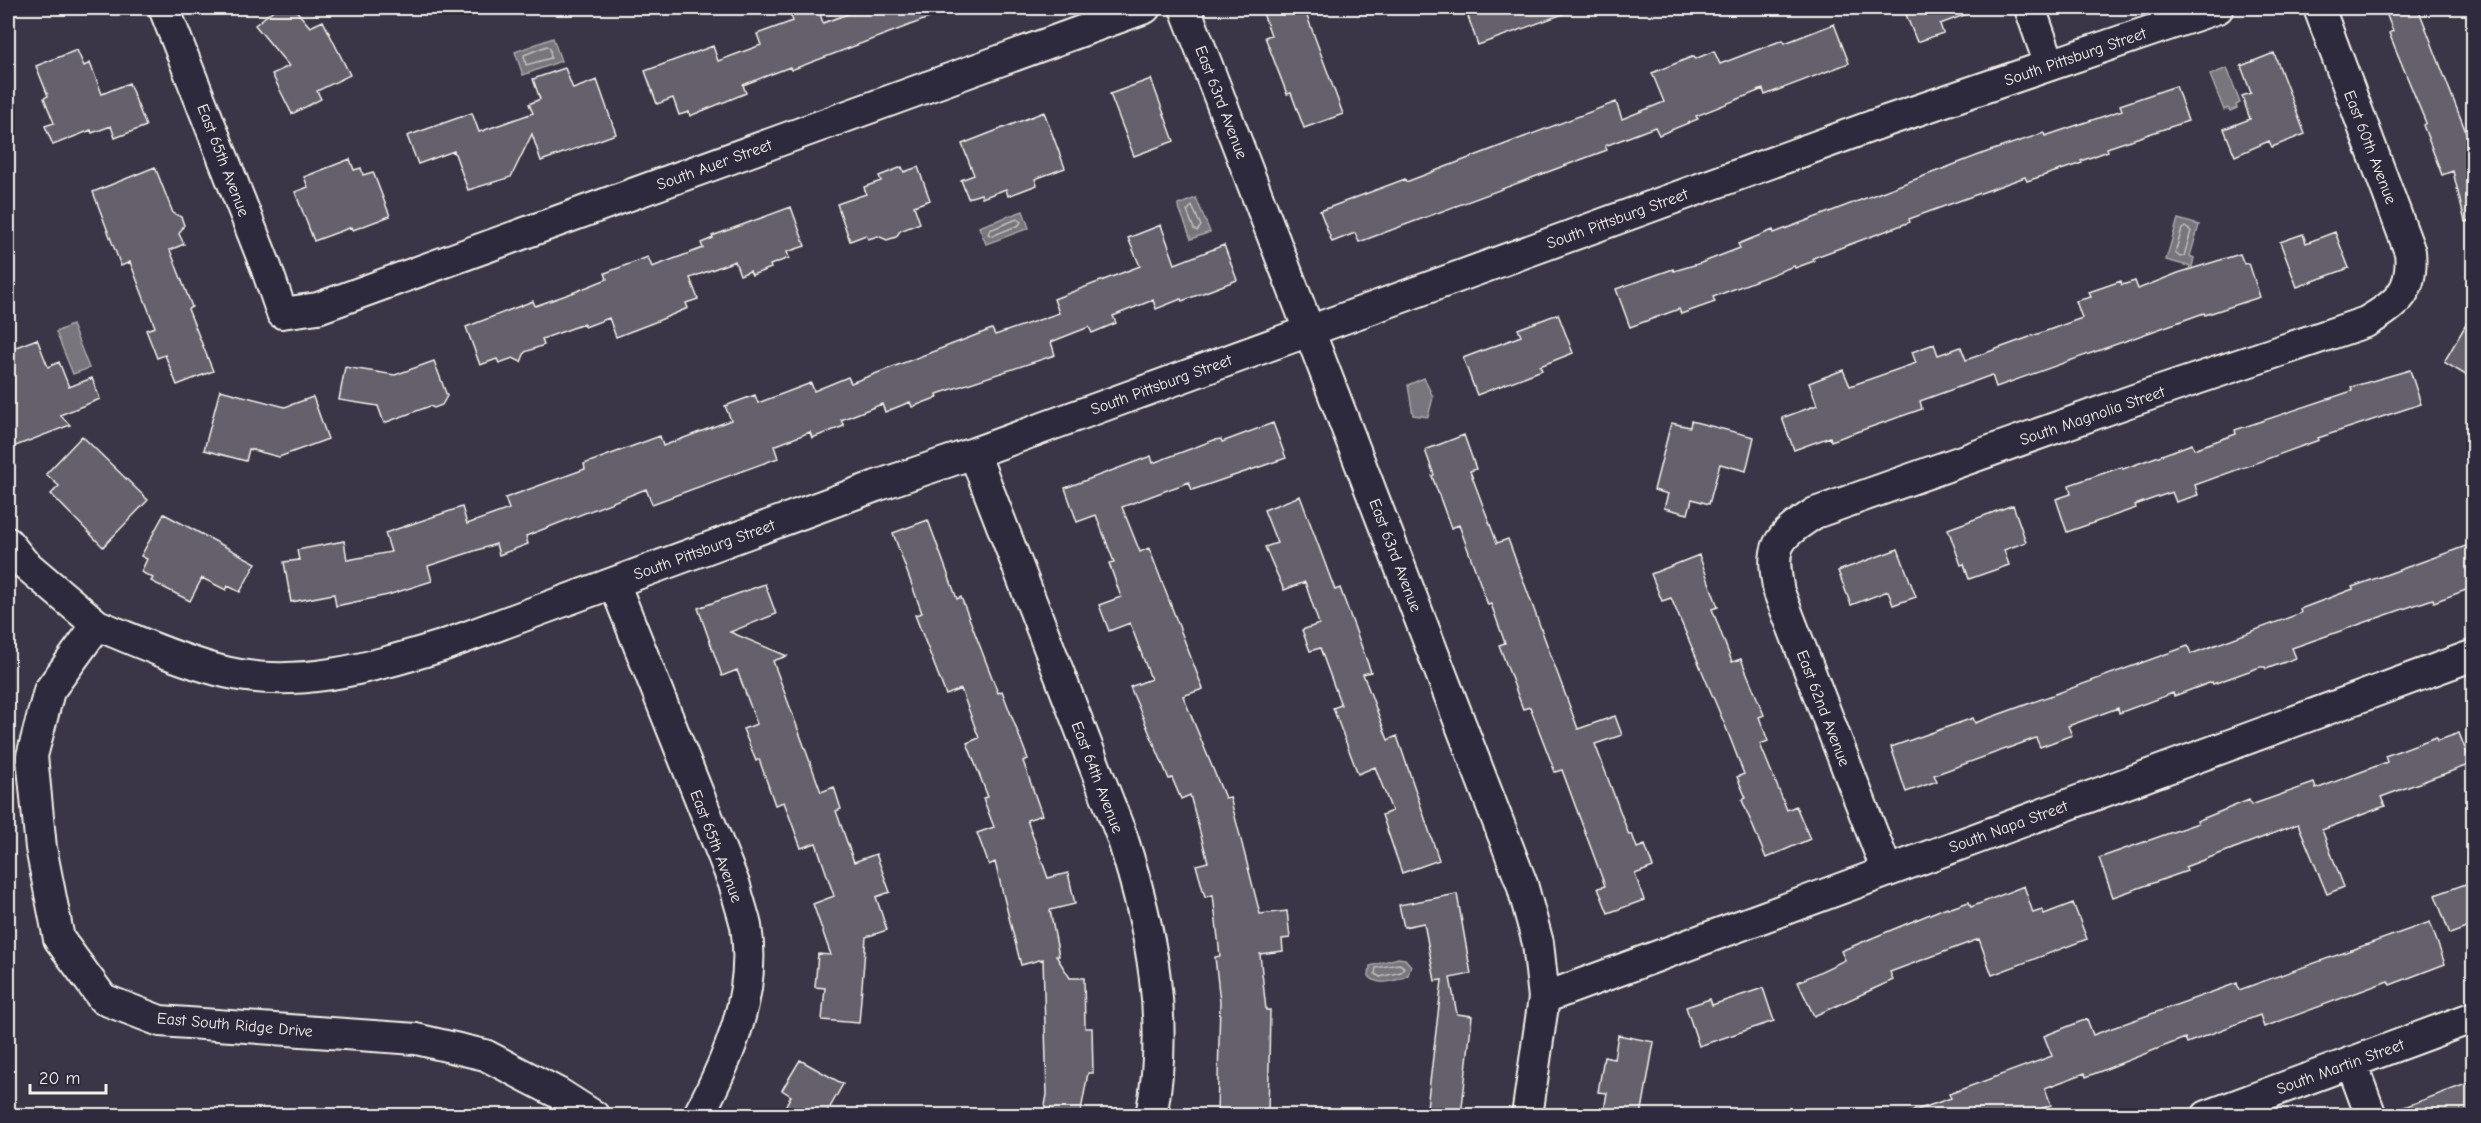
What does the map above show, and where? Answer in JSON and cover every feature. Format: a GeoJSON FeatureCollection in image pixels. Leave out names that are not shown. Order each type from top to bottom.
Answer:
{"type":"FeatureCollection","features":[{"type":"Feature","properties":{"kind":"street","name":"East 65th Avenue"},"geometry":{"type":"LineString","coordinates":[[164,8],[282,313]]}},
{"type":"Feature","properties":{"kind":"street","name":"South Auer Street"},"geometry":{"type":"LineString","coordinates":[[282,313],[318,308],[1145,8]]}},
{"type":"Feature","properties":{"kind":"street","name":"East 63rd Avenue"},"geometry":{"type":"LineString","coordinates":[[1185,8],[1522,884],[1538,943],[1544,998],[1527,1116]]}},
{"type":"Feature","properties":{"kind":"street"},"geometry":{"type":"LineString","coordinates":[[2030,8],[2050,65]]}},
{"type":"Feature","properties":{"kind":"street","name":"South Pittsburg Street"},"geometry":{"type":"LineString","coordinates":[[97,625],[169,654],[219,670],[254,677],[287,679],[336,674],[442,646],[876,486],[974,453],[1883,122],[2218,8]]}},
{"type":"Feature","properties":{"kind":"street","name":"East 60th Avenue"},"geometry":{"type":"LineString","coordinates":[[2319,8],[2410,252],[2412,269],[2406,289]]}},
{"type":"Feature","properties":{"kind":"street","name":"South Magnolia Street"},"geometry":{"type":"LineString","coordinates":[[1778,543],[1792,528],[1815,513],[2134,400],[2366,322],[2396,303],[2406,289]]}},
{"type":"Feature","properties":{"kind":"street","name":"East 64th Avenue"},"geometry":{"type":"LineString","coordinates":[[974,453],[1122,837],[1139,890],[1151,940],[1158,1003],[1157,1057],[1152,1116]]}},
{"type":"Feature","properties":{"kind":"street"},"geometry":{"type":"LineString","coordinates":[[8,543],[24,563],[97,625]]}},
{"type":"Feature","properties":{"kind":"street","name":"East 62nd Avenue"},"geometry":{"type":"LineString","coordinates":[[1778,543],[1774,563],[1779,592],[1887,871]]}},
{"type":"Feature","properties":{"kind":"street","name":"East 65th Avenue"},"geometry":{"type":"LineString","coordinates":[[614,583],[735,886],[746,927],[747,974],[741,1018],[727,1057],[698,1116]]}},
{"type":"Feature","properties":{"kind":"street","name":"East South Ridge Drive"},"geometry":{"type":"LineString","coordinates":[[97,625],[49,691],[32,756],[40,848],[59,939],[104,999],[160,1020],[416,1039],[485,1055],[558,1093],[594,1116]]}},
{"type":"Feature","properties":{"kind":"street","name":"South Napa Street"},"geometry":{"type":"LineString","coordinates":[[1544,998],[2474,655]]}},
{"type":"Feature","properties":{"kind":"street","name":"South Martin Street"},"geometry":{"type":"LineString","coordinates":[[2207,1116],[2474,1017]]}},
{"type":"Feature","properties":{"kind":"street"},"geometry":{"type":"LineString","coordinates":[[2351,1062],[2371,1116]]}},
{"type":"Feature","properties":{"kind":"water"},"geometry":{"type":"Polygon","coordinates":[[[553,38],[561,61],[523,75],[515,52],[553,38]]]}},
{"type":"Feature","properties":{"kind":"water"},"geometry":{"type":"Polygon","coordinates":[[[2227,68],[2240,103],[2236,105],[2237,108],[2230,111],[2228,108],[2224,110],[2210,75],[2227,68]]]}},
{"type":"Feature","properties":{"kind":"water"},"geometry":{"type":"Polygon","coordinates":[[[1196,198],[1210,232],[1191,239],[1178,205],[1196,198]]]}},
{"type":"Feature","properties":{"kind":"water"},"geometry":{"type":"Polygon","coordinates":[[[1023,211],[1029,228],[986,244],[979,227],[1023,211]]]}},
{"type":"Feature","properties":{"kind":"water"},"geometry":{"type":"Polygon","coordinates":[[[2178,219],[2199,225],[2190,256],[2194,258],[2192,267],[2166,260],[2178,219]]]}},
{"type":"Feature","properties":{"kind":"water"},"geometry":{"type":"Polygon","coordinates":[[[72,325],[89,368],[73,374],[56,332],[72,325]]]}},
{"type":"Feature","properties":{"kind":"water"},"geometry":{"type":"Polygon","coordinates":[[[1424,378],[1433,397],[1428,417],[1413,415],[1408,385],[1424,378]]]}},
{"type":"Feature","properties":{"kind":"water"},"geometry":{"type":"Polygon","coordinates":[[[1398,958],[1405,959],[1411,966],[1408,975],[1393,981],[1382,982],[1369,976],[1370,966],[1398,958]]]}},
{"type":"Feature","properties":{"kind":"building"},"geometry":{"type":"Polygon","coordinates":[[[276,8],[294,8],[310,27],[323,21],[350,75],[317,91],[321,99],[292,114],[272,74],[289,66],[255,25],[276,8]]]}},
{"type":"Feature","properties":{"kind":"building"},"geometry":{"type":"Polygon","coordinates":[[[788,8],[818,8],[823,23],[864,8],[950,8],[950,10],[791,70],[790,67],[743,85],[746,93],[690,116],[689,112],[679,115],[673,98],[657,104],[645,71],[713,46],[718,61],[761,45],[757,34],[793,21],[788,8]]]}},
{"type":"Feature","properties":{"kind":"building"},"geometry":{"type":"Polygon","coordinates":[[[1261,8],[1304,8],[1343,114],[1304,128],[1291,93],[1287,94],[1265,37],[1271,35],[1261,8]]]}},
{"type":"Feature","properties":{"kind":"building"},"geometry":{"type":"Polygon","coordinates":[[[1465,8],[1573,8],[1574,10],[1478,45],[1465,8]]]}},
{"type":"Feature","properties":{"kind":"building"},"geometry":{"type":"Polygon","coordinates":[[[1917,8],[1978,8],[1978,10],[1940,24],[1943,33],[1917,42],[1905,12],[1917,8]]]}},
{"type":"Feature","properties":{"kind":"building"},"geometry":{"type":"Polygon","coordinates":[[[2384,8],[2418,8],[2474,153],[2474,221],[2465,222],[2453,171],[2442,175],[2423,125],[2426,123],[2389,33],[2393,31],[2384,8]]]}},
{"type":"Feature","properties":{"kind":"building"},"geometry":{"type":"Polygon","coordinates":[[[1834,24],[1849,63],[1765,95],[1763,89],[1696,116],[1698,119],[1659,135],[1655,127],[1605,146],[1607,150],[1359,242],[1355,233],[1332,242],[1320,211],[1405,179],[1406,182],[1616,102],[1622,119],[1664,102],[1652,73],[1694,56],[1695,59],[1714,51],[1720,64],[1834,24]]]}},
{"type":"Feature","properties":{"kind":"building"},"geometry":{"type":"Polygon","coordinates":[[[77,50],[84,66],[90,63],[102,94],[129,83],[146,126],[115,138],[111,126],[92,133],[91,130],[53,145],[45,126],[54,123],[44,98],[48,96],[36,66],[77,50]]]}},
{"type":"Feature","properties":{"kind":"building"},"geometry":{"type":"Polygon","coordinates":[[[2274,53],[2305,134],[2272,147],[2269,141],[2235,156],[2224,129],[2250,119],[2242,96],[2251,93],[2241,66],[2274,53]]]}},
{"type":"Feature","properties":{"kind":"building"},"geometry":{"type":"Polygon","coordinates":[[[565,68],[573,89],[597,80],[616,134],[541,161],[532,134],[511,177],[468,190],[454,151],[418,164],[407,136],[472,113],[479,132],[533,113],[529,104],[540,99],[533,79],[565,68]]]}},
{"type":"Feature","properties":{"kind":"building"},"geometry":{"type":"Polygon","coordinates":[[[1151,79],[1174,141],[1134,156],[1110,94],[1151,79]]]}},
{"type":"Feature","properties":{"kind":"building"},"geometry":{"type":"Polygon","coordinates":[[[2176,86],[2188,121],[2107,148],[2108,151],[2081,161],[2082,163],[2027,181],[2025,177],[1909,219],[1910,222],[1813,258],[1814,261],[1795,268],[1794,266],[1713,297],[1715,302],[1681,314],[1679,309],[1630,327],[1616,289],[1673,269],[1674,271],[1701,263],[1740,248],[1738,244],[1773,230],[1774,233],[1987,152],[2044,133],[2045,136],[2122,110],[2120,105],[2176,86]]]}},
{"type":"Feature","properties":{"kind":"building"},"geometry":{"type":"Polygon","coordinates":[[[1044,112],[1065,168],[1035,179],[1037,185],[1008,196],[1006,189],[982,198],[981,194],[968,198],[961,180],[974,175],[962,144],[1044,112]]]}},
{"type":"Feature","properties":{"kind":"building"},"geometry":{"type":"Polygon","coordinates":[[[350,159],[354,170],[361,168],[363,175],[373,172],[390,216],[314,241],[295,192],[308,187],[304,177],[350,159]]]}},
{"type":"Feature","properties":{"kind":"building"},"geometry":{"type":"Polygon","coordinates":[[[155,167],[173,213],[181,217],[184,225],[179,234],[184,244],[170,250],[192,307],[188,309],[213,371],[177,385],[165,355],[157,358],[146,330],[155,327],[130,262],[121,266],[93,192],[155,167]]]}},
{"type":"Feature","properties":{"kind":"building"},"geometry":{"type":"Polygon","coordinates":[[[902,167],[904,172],[918,167],[930,200],[914,206],[920,223],[900,231],[896,237],[887,240],[878,236],[868,239],[866,235],[850,241],[837,204],[866,194],[864,187],[881,181],[879,176],[902,167]]]}},
{"type":"Feature","properties":{"kind":"building"},"geometry":{"type":"Polygon","coordinates":[[[791,207],[805,246],[787,252],[789,258],[770,265],[771,268],[752,275],[750,271],[740,275],[735,261],[690,278],[698,299],[686,303],[688,308],[655,322],[616,337],[609,318],[585,327],[584,324],[542,339],[544,345],[525,352],[521,362],[513,358],[499,363],[497,359],[480,365],[466,327],[533,301],[535,306],[572,293],[607,279],[605,273],[648,257],[652,267],[703,248],[701,243],[713,238],[712,236],[791,207]]]}},
{"type":"Feature","properties":{"kind":"building"},"geometry":{"type":"Polygon","coordinates":[[[1161,225],[1175,264],[1224,245],[1237,280],[1156,309],[1153,300],[1113,316],[1116,323],[1092,333],[1089,327],[1051,342],[1055,355],[937,394],[938,397],[912,407],[910,402],[885,412],[882,404],[841,420],[844,426],[812,438],[810,432],[774,446],[778,458],[652,504],[646,489],[526,536],[528,544],[499,555],[496,544],[428,566],[432,581],[388,595],[336,606],[334,594],[291,602],[284,562],[299,560],[297,550],[344,541],[347,560],[391,552],[385,533],[462,507],[467,524],[509,509],[505,498],[585,469],[584,464],[660,436],[663,446],[731,420],[725,406],[755,395],[758,403],[811,383],[814,391],[848,377],[851,383],[992,329],[995,335],[1059,313],[1054,299],[1140,266],[1128,238],[1161,225]]]}},
{"type":"Feature","properties":{"kind":"building"},"geometry":{"type":"Polygon","coordinates":[[[2335,232],[2349,268],[2297,287],[2280,242],[2303,234],[2306,243],[2335,232]]]}},
{"type":"Feature","properties":{"kind":"building"},"geometry":{"type":"Polygon","coordinates":[[[2240,254],[2244,264],[2249,263],[2260,297],[2205,315],[2204,313],[1996,387],[1992,375],[1920,401],[1922,409],[1831,441],[1830,437],[1794,450],[1782,418],[1817,405],[1809,383],[1843,370],[1850,386],[1916,363],[1912,352],[1934,344],[1938,355],[1961,347],[1966,360],[2082,318],[2076,301],[2091,297],[2089,292],[2121,281],[2122,285],[2135,281],[2138,289],[2178,273],[2240,254]]]}},
{"type":"Feature","properties":{"kind":"building"},"geometry":{"type":"Polygon","coordinates":[[[2474,311],[2474,380],[2444,362],[2474,311]]]}},
{"type":"Feature","properties":{"kind":"building"},"geometry":{"type":"Polygon","coordinates":[[[1558,314],[1573,353],[1540,366],[1542,370],[1477,395],[1463,358],[1521,336],[1518,329],[1558,314]]]}},
{"type":"Feature","properties":{"kind":"building"},"geometry":{"type":"Polygon","coordinates":[[[37,339],[48,367],[59,362],[69,387],[92,378],[100,399],[60,415],[70,425],[13,447],[8,433],[8,350],[37,339]]]}},
{"type":"Feature","properties":{"kind":"building"},"geometry":{"type":"Polygon","coordinates":[[[434,361],[447,396],[442,405],[434,408],[430,406],[384,423],[378,406],[339,400],[345,367],[395,375],[434,361]]]}},
{"type":"Feature","properties":{"kind":"building"},"geometry":{"type":"Polygon","coordinates":[[[2410,370],[2421,404],[2318,438],[2319,440],[2195,485],[2198,495],[2176,502],[2172,492],[2135,505],[2136,508],[2067,532],[2056,499],[2071,494],[2069,485],[2122,467],[2123,469],[2192,444],[2194,449],[2236,434],[2235,430],[2352,391],[2351,387],[2410,370]]]}},
{"type":"Feature","properties":{"kind":"building"},"geometry":{"type":"Polygon","coordinates":[[[220,390],[285,407],[313,397],[328,439],[279,457],[249,449],[246,461],[204,450],[220,390]]]}},
{"type":"Feature","properties":{"kind":"building"},"geometry":{"type":"Polygon","coordinates":[[[1691,421],[1754,437],[1746,471],[1720,464],[1709,504],[1692,499],[1688,514],[1664,508],[1668,494],[1654,490],[1671,423],[1690,427],[1691,421]]]}},
{"type":"Feature","properties":{"kind":"building"},"geometry":{"type":"Polygon","coordinates":[[[1273,423],[1286,458],[1192,490],[1189,482],[1122,507],[1140,552],[1149,548],[1203,689],[1183,696],[1225,798],[1230,797],[1260,914],[1287,911],[1290,938],[1282,939],[1283,951],[1260,954],[1266,1010],[1270,1010],[1268,1116],[1217,1116],[1220,1002],[1215,957],[1220,956],[1213,895],[1205,897],[1196,865],[1208,862],[1190,795],[1181,799],[1172,778],[1169,779],[1130,687],[1151,679],[1130,623],[1109,631],[1099,605],[1121,597],[1109,563],[1114,562],[1096,515],[1077,522],[1065,488],[1151,456],[1153,463],[1214,440],[1221,439],[1222,442],[1273,423]]]}},
{"type":"Feature","properties":{"kind":"building"},"geometry":{"type":"Polygon","coordinates":[[[1464,435],[1476,469],[1470,471],[1497,543],[1508,539],[1578,729],[1615,716],[1622,735],[1595,744],[1629,835],[1632,834],[1637,848],[1645,845],[1653,867],[1635,874],[1644,900],[1608,913],[1598,888],[1605,886],[1562,770],[1555,772],[1530,707],[1523,709],[1499,645],[1505,643],[1491,604],[1488,605],[1459,525],[1451,528],[1432,476],[1434,475],[1425,450],[1464,435]]]}},
{"type":"Feature","properties":{"kind":"building"},"geometry":{"type":"Polygon","coordinates":[[[82,436],[148,500],[103,547],[51,494],[59,486],[46,474],[82,436]]]}},
{"type":"Feature","properties":{"kind":"building"},"geometry":{"type":"Polygon","coordinates":[[[1300,496],[1335,590],[1340,588],[1371,672],[1363,674],[1388,740],[1397,736],[1439,860],[1402,873],[1382,815],[1392,811],[1375,767],[1358,774],[1333,708],[1341,705],[1320,648],[1310,651],[1302,630],[1319,624],[1305,582],[1284,590],[1265,547],[1277,543],[1264,510],[1300,496]]]}},
{"type":"Feature","properties":{"kind":"building"},"geometry":{"type":"Polygon","coordinates":[[[2013,505],[2026,542],[2004,550],[2009,565],[1969,579],[1964,564],[1961,565],[1948,529],[2013,505]]]}},
{"type":"Feature","properties":{"kind":"building"},"geometry":{"type":"Polygon","coordinates":[[[164,514],[256,563],[240,592],[228,586],[226,590],[202,578],[190,601],[151,581],[153,578],[141,572],[147,559],[141,556],[164,514]]]}},
{"type":"Feature","properties":{"kind":"building"},"geometry":{"type":"Polygon","coordinates":[[[928,520],[957,599],[961,597],[998,693],[1002,691],[1028,759],[1023,761],[1042,815],[1027,820],[1048,878],[1068,873],[1075,904],[1050,910],[1059,956],[1056,956],[1070,978],[1084,978],[1085,1028],[1092,1028],[1093,1073],[1088,1073],[1080,1116],[1043,1116],[1047,1095],[1043,959],[1021,965],[995,862],[989,865],[977,833],[994,827],[983,798],[988,797],[967,743],[979,738],[961,689],[946,695],[915,615],[922,613],[893,533],[928,520]]]}},
{"type":"Feature","properties":{"kind":"building"},"geometry":{"type":"Polygon","coordinates":[[[2466,546],[2474,565],[2474,587],[2292,648],[2296,658],[2266,669],[2260,667],[2174,696],[2173,693],[2119,713],[2118,708],[2068,726],[2072,735],[2040,747],[2036,738],[1934,775],[1937,781],[1906,792],[1891,747],[1973,718],[1975,723],[2188,646],[2191,654],[2301,613],[2300,609],[2353,589],[2352,587],[2466,546]]]}},
{"type":"Feature","properties":{"kind":"building"},"geometry":{"type":"Polygon","coordinates":[[[1898,549],[1916,597],[1893,605],[1888,591],[1851,605],[1838,571],[1898,549]]]}},
{"type":"Feature","properties":{"kind":"building"},"geometry":{"type":"Polygon","coordinates":[[[1699,555],[1718,607],[1712,609],[1732,662],[1741,659],[1764,715],[1759,717],[1768,741],[1760,744],[1787,810],[1796,806],[1810,839],[1766,858],[1742,800],[1746,798],[1737,777],[1744,774],[1727,730],[1671,598],[1662,601],[1651,574],[1699,555]]]}},
{"type":"Feature","properties":{"kind":"building"},"geometry":{"type":"Polygon","coordinates":[[[765,584],[776,614],[730,632],[787,656],[773,661],[821,792],[834,787],[841,809],[836,811],[854,862],[876,854],[890,892],[876,897],[887,930],[866,937],[859,1023],[822,1020],[825,988],[815,987],[818,954],[831,955],[813,904],[834,896],[816,843],[801,848],[784,802],[775,805],[759,759],[756,761],[743,729],[757,724],[737,670],[722,676],[698,608],[765,584]]]}},
{"type":"Feature","properties":{"kind":"building"},"geometry":{"type":"Polygon","coordinates":[[[2459,733],[2471,764],[2381,797],[2385,806],[2322,830],[2344,887],[2327,894],[2298,824],[2185,867],[2187,871],[2113,897],[2099,858],[2198,823],[2197,821],[2249,800],[2251,805],[2314,783],[2316,789],[2387,762],[2385,756],[2436,737],[2437,741],[2459,733]]]}},
{"type":"Feature","properties":{"kind":"building"},"geometry":{"type":"Polygon","coordinates":[[[2474,881],[2474,925],[2450,934],[2435,895],[2474,881]]]}},
{"type":"Feature","properties":{"kind":"building"},"geometry":{"type":"Polygon","coordinates":[[[2024,886],[2033,913],[2042,910],[2044,914],[2073,903],[2087,939],[1992,975],[1979,939],[1890,972],[1893,980],[1814,1016],[1798,982],[1845,960],[1841,951],[1947,907],[1948,909],[1969,902],[1971,907],[2024,886]]]}},
{"type":"Feature","properties":{"kind":"building"},"geometry":{"type":"Polygon","coordinates":[[[1457,894],[1471,974],[1450,978],[1457,1014],[1472,1016],[1461,1116],[1426,1116],[1442,980],[1435,981],[1424,923],[1404,927],[1399,905],[1457,894]]]}},
{"type":"Feature","properties":{"kind":"building"},"geometry":{"type":"Polygon","coordinates":[[[2430,922],[2445,964],[2390,985],[2388,981],[2264,1027],[2260,1015],[2187,1043],[2185,1038],[2086,1077],[2085,1073],[2045,1088],[2051,1105],[2022,1116],[1909,1116],[1908,1113],[1951,1098],[1949,1094],[2052,1056],[2044,1036],[2087,1019],[2093,1035],[2237,983],[2239,990],[2430,922]]]}},
{"type":"Feature","properties":{"kind":"building"},"geometry":{"type":"Polygon","coordinates":[[[1763,988],[1774,1021],[1699,1046],[1686,1007],[1710,999],[1712,1005],[1763,988]]]}},
{"type":"Feature","properties":{"kind":"building"},"geometry":{"type":"Polygon","coordinates":[[[1618,1035],[1654,1042],[1641,1116],[1603,1116],[1607,1093],[1598,1092],[1604,1057],[1614,1059],[1618,1035]]]}},
{"type":"Feature","properties":{"kind":"building"},"geometry":{"type":"Polygon","coordinates":[[[800,1060],[843,1084],[825,1116],[780,1116],[791,1096],[782,1090],[800,1060]]]}},
{"type":"Feature","properties":{"kind":"building"},"geometry":{"type":"Polygon","coordinates":[[[2474,1081],[2474,1116],[2388,1116],[2388,1113],[2474,1081]]]}}]}
